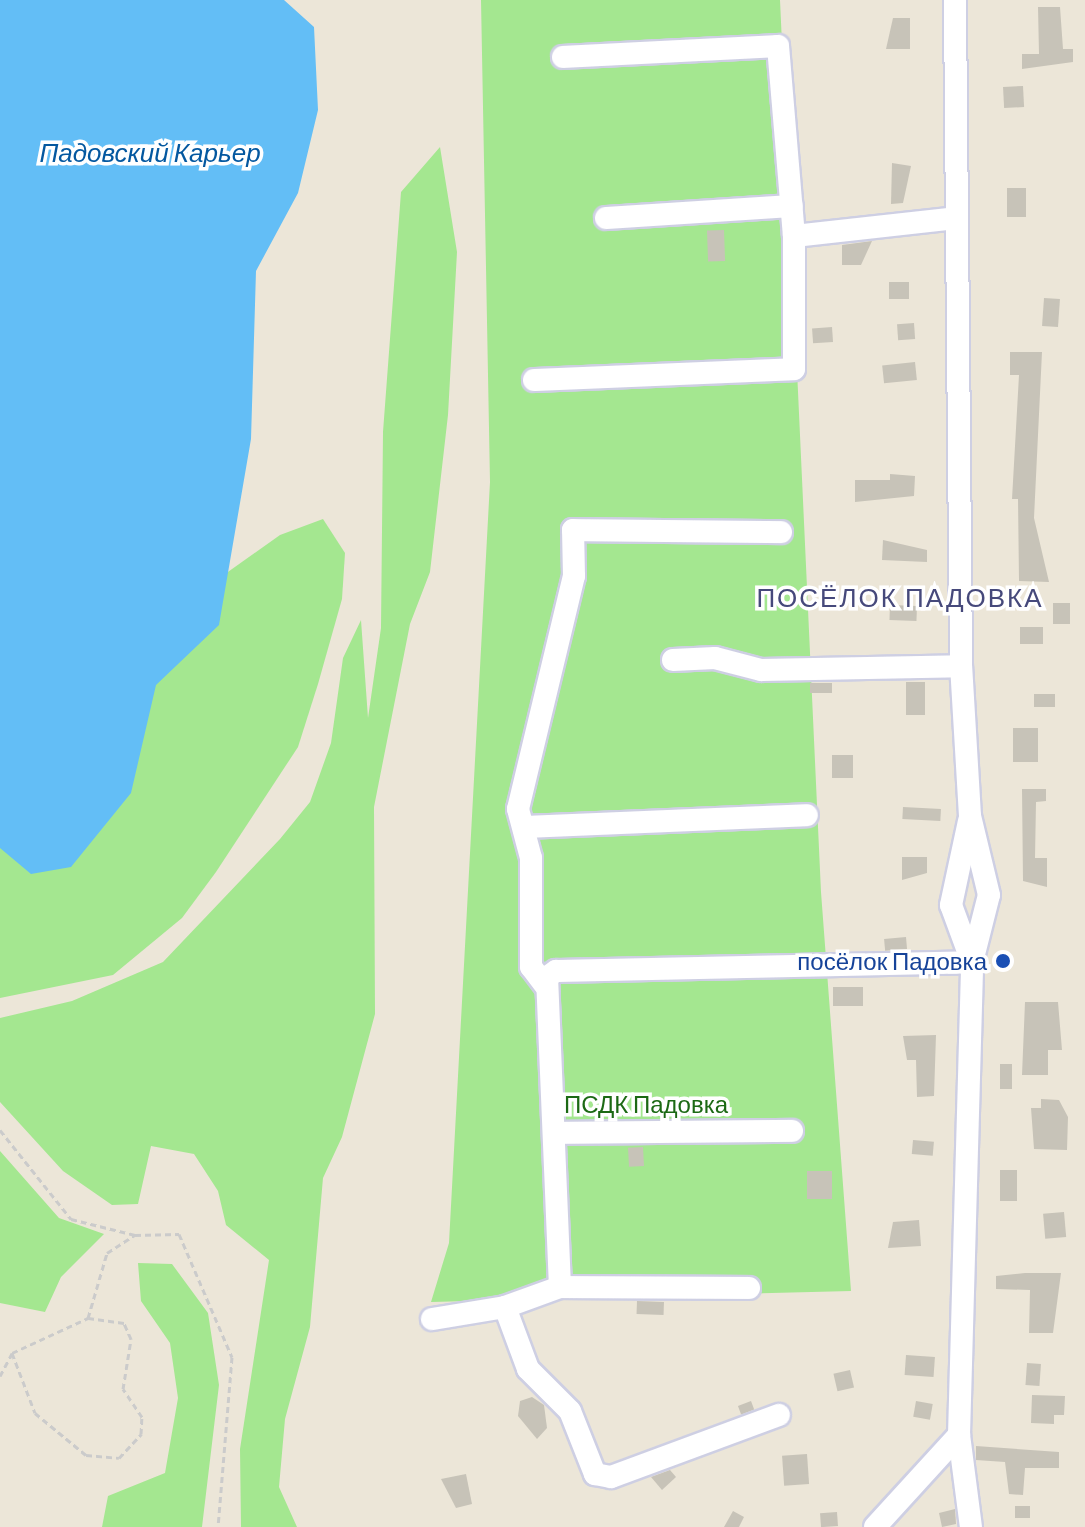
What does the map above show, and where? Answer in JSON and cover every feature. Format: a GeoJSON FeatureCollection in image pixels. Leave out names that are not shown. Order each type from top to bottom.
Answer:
{"type":"FeatureCollection","features":[{"type":"Feature","properties":{"kind":"street"},"geometry":{"type":"LineString","coordinates":[[955,0],[961,666],[970,816],[989,895],[972,962],[959,1435],[971,1527]]}},
{"type":"Feature","properties":{"kind":"street"},"geometry":{"type":"LineString","coordinates":[[534,380],[794,369],[794,236],[778,46],[563,57]]}},
{"type":"Feature","properties":{"kind":"street"},"geometry":{"type":"LineString","coordinates":[[606,218],[792,206]]}},
{"type":"Feature","properties":{"kind":"street"},"geometry":{"type":"LineString","coordinates":[[794,236],[956,218]]}},
{"type":"Feature","properties":{"kind":"street"},"geometry":{"type":"LineString","coordinates":[[560,1287],[544,984],[531,967],[531,858],[518,809],[574,576],[573,530],[781,532]]}},
{"type":"Feature","properties":{"kind":"street"},"geometry":{"type":"LineString","coordinates":[[673,660],[715,658],[761,670],[961,666]]}},
{"type":"Feature","properties":{"kind":"street"},"geometry":{"type":"LineString","coordinates":[[524,827],[807,815]]}},
{"type":"Feature","properties":{"kind":"street"},"geometry":{"type":"LineString","coordinates":[[970,816],[951,905],[972,962]]}},
{"type":"Feature","properties":{"kind":"street"},"geometry":{"type":"LineString","coordinates":[[544,984],[556,971],[972,962]]}},
{"type":"Feature","properties":{"kind":"street"},"geometry":{"type":"LineString","coordinates":[[554,1133],[792,1131]]}},
{"type":"Feature","properties":{"kind":"street"},"geometry":{"type":"LineString","coordinates":[[432,1319],[505,1307],[560,1287],[749,1288]]}},
{"type":"Feature","properties":{"kind":"street"},"geometry":{"type":"LineString","coordinates":[[505,1307],[528,1369],[570,1411],[591,1468],[603,1477],[779,1415]]}},
{"type":"Feature","properties":{"kind":"street"},"geometry":{"type":"LineString","coordinates":[[875,1527],[959,1435]]}},
{"type":"Feature","properties":{"kind":"path"},"geometry":{"type":"LineString","coordinates":[[0,1130],[71,1219],[135,1235],[179,1234],[232,1357],[218,1527]]}},
{"type":"Feature","properties":{"kind":"path"},"geometry":{"type":"LineString","coordinates":[[88,1318],[107,1253],[135,1235]]}},
{"type":"Feature","properties":{"kind":"path"},"geometry":{"type":"LineString","coordinates":[[0,1376],[12,1353],[88,1318],[124,1323],[131,1339],[123,1389],[142,1417],[141,1434],[119,1458],[86,1455],[35,1413],[12,1353]]}},
{"type":"Feature","properties":{"kind":"green space","name":"ПСДК Падовка"},"geometry":{"type":"Polygon","coordinates":[[[481,0],[780,0],[821,892],[851,1291],[431,1302],[449,1243],[490,482],[481,0]]]}},
{"type":"Feature","properties":{"kind":"green space"},"geometry":{"type":"Polygon","coordinates":[[[440,147],[457,252],[448,415],[430,572],[410,624],[374,807],[375,1014],[342,1137],[323,1178],[310,1327],[285,1419],[279,1487],[297,1527],[241,1527],[240,1449],[269,1260],[226,1225],[218,1191],[194,1154],[151,1146],[138,1204],[112,1205],[63,1171],[0,1102],[0,1018],[72,1001],[163,962],[280,839],[310,802],[331,743],[343,658],[361,620],[368,718],[381,628],[383,432],[401,192],[440,147]]]}},
{"type":"Feature","properties":{"kind":"green space"},"geometry":{"type":"Polygon","coordinates":[[[323,519],[345,553],[342,599],[318,684],[298,747],[216,872],[182,918],[113,975],[0,998],[0,734],[280,535],[323,519]]]}},
{"type":"Feature","properties":{"kind":"green space"},"geometry":{"type":"Polygon","coordinates":[[[0,1151],[59,1218],[104,1234],[61,1277],[45,1312],[0,1303],[0,1151]]]}},
{"type":"Feature","properties":{"kind":"green space"},"geometry":{"type":"Polygon","coordinates":[[[138,1263],[172,1264],[208,1313],[219,1385],[202,1527],[102,1527],[108,1496],[165,1473],[178,1398],[170,1343],[141,1301],[138,1263]]]}},
{"type":"Feature","properties":{"kind":"water","name":"Падовский Карьер"},"geometry":{"type":"Polygon","coordinates":[[[0,0],[284,0],[314,27],[318,110],[298,193],[256,271],[251,439],[219,625],[156,685],[131,793],[71,867],[31,874],[0,848],[0,0]]]}},
{"type":"Feature","properties":{"kind":"building"},"geometry":{"type":"Polygon","coordinates":[[[1038,7],[1060,7],[1063,49],[1073,49],[1073,62],[1022,69],[1022,54],[1039,54],[1038,7]]]}},
{"type":"Feature","properties":{"kind":"building"},"geometry":{"type":"Polygon","coordinates":[[[893,18],[910,18],[910,49],[886,49],[893,18]]]}},
{"type":"Feature","properties":{"kind":"building"},"geometry":{"type":"Polygon","coordinates":[[[1023,86],[1024,107],[1004,108],[1003,87],[1023,86]]]}},
{"type":"Feature","properties":{"kind":"building"},"geometry":{"type":"Polygon","coordinates":[[[892,163],[911,166],[903,203],[891,204],[892,163]]]}},
{"type":"Feature","properties":{"kind":"building"},"geometry":{"type":"Polygon","coordinates":[[[1007,188],[1026,188],[1026,217],[1007,217],[1007,188]]]}},
{"type":"Feature","properties":{"kind":"building"},"geometry":{"type":"Polygon","coordinates":[[[724,230],[725,261],[708,262],[707,231],[724,230]]]}},
{"type":"Feature","properties":{"kind":"building"},"geometry":{"type":"Polygon","coordinates":[[[872,241],[861,265],[842,265],[842,245],[872,241]]]}},
{"type":"Feature","properties":{"kind":"building"},"geometry":{"type":"Polygon","coordinates":[[[889,282],[909,282],[909,299],[889,299],[889,282]]]}},
{"type":"Feature","properties":{"kind":"building"},"geometry":{"type":"Polygon","coordinates":[[[1044,298],[1060,299],[1058,327],[1042,326],[1044,298]]]}},
{"type":"Feature","properties":{"kind":"building"},"geometry":{"type":"Polygon","coordinates":[[[914,323],[915,339],[898,340],[897,324],[914,323]]]}},
{"type":"Feature","properties":{"kind":"building"},"geometry":{"type":"Polygon","coordinates":[[[832,327],[833,342],[813,343],[812,328],[832,327]]]}},
{"type":"Feature","properties":{"kind":"building"},"geometry":{"type":"Polygon","coordinates":[[[1010,352],[1042,352],[1034,518],[1049,582],[1019,581],[1018,499],[1012,499],[1019,375],[1010,375],[1010,352]]]}},
{"type":"Feature","properties":{"kind":"building"},"geometry":{"type":"Polygon","coordinates":[[[915,362],[917,380],[884,383],[882,365],[915,362]]]}},
{"type":"Feature","properties":{"kind":"building"},"geometry":{"type":"Polygon","coordinates":[[[890,474],[915,476],[914,496],[855,502],[855,480],[890,480],[890,474]]]}},
{"type":"Feature","properties":{"kind":"building"},"geometry":{"type":"Polygon","coordinates":[[[883,540],[927,550],[927,562],[882,560],[883,540]]]}},
{"type":"Feature","properties":{"kind":"building"},"geometry":{"type":"Polygon","coordinates":[[[1053,603],[1070,603],[1070,624],[1053,624],[1053,603]]]}},
{"type":"Feature","properties":{"kind":"building"},"geometry":{"type":"Polygon","coordinates":[[[890,605],[917,606],[916,621],[889,620],[890,605]]]}},
{"type":"Feature","properties":{"kind":"building"},"geometry":{"type":"Polygon","coordinates":[[[1020,627],[1043,627],[1043,644],[1020,644],[1020,627]]]}},
{"type":"Feature","properties":{"kind":"building"},"geometry":{"type":"Polygon","coordinates":[[[906,682],[925,682],[925,715],[906,715],[906,682]]]}},
{"type":"Feature","properties":{"kind":"building"},"geometry":{"type":"Polygon","coordinates":[[[810,683],[832,683],[832,693],[810,693],[810,683]]]}},
{"type":"Feature","properties":{"kind":"building"},"geometry":{"type":"Polygon","coordinates":[[[1034,694],[1055,694],[1055,707],[1034,707],[1034,694]]]}},
{"type":"Feature","properties":{"kind":"building"},"geometry":{"type":"Polygon","coordinates":[[[1013,728],[1038,728],[1038,762],[1013,762],[1013,728]]]}},
{"type":"Feature","properties":{"kind":"building"},"geometry":{"type":"Polygon","coordinates":[[[832,755],[853,755],[853,778],[832,778],[832,755]]]}},
{"type":"Feature","properties":{"kind":"building"},"geometry":{"type":"Polygon","coordinates":[[[1022,789],[1046,789],[1046,801],[1036,802],[1035,858],[1047,858],[1047,887],[1023,881],[1022,789]]]}},
{"type":"Feature","properties":{"kind":"building"},"geometry":{"type":"Polygon","coordinates":[[[903,807],[941,809],[940,821],[902,819],[903,807]]]}},
{"type":"Feature","properties":{"kind":"building"},"geometry":{"type":"Polygon","coordinates":[[[902,857],[927,857],[927,873],[902,880],[902,857]]]}},
{"type":"Feature","properties":{"kind":"building"},"geometry":{"type":"Polygon","coordinates":[[[906,937],[907,949],[885,951],[884,939],[906,937]]]}},
{"type":"Feature","properties":{"kind":"building"},"geometry":{"type":"Polygon","coordinates":[[[833,987],[863,987],[863,1006],[833,1006],[833,987]]]}},
{"type":"Feature","properties":{"kind":"building"},"geometry":{"type":"Polygon","coordinates":[[[1025,1002],[1058,1002],[1062,1050],[1048,1050],[1048,1075],[1022,1075],[1025,1002]]]}},
{"type":"Feature","properties":{"kind":"building"},"geometry":{"type":"Polygon","coordinates":[[[936,1035],[934,1096],[917,1097],[916,1060],[907,1060],[903,1036],[936,1035]]]}},
{"type":"Feature","properties":{"kind":"building"},"geometry":{"type":"Polygon","coordinates":[[[1000,1064],[1012,1064],[1012,1089],[1000,1089],[1000,1064]]]}},
{"type":"Feature","properties":{"kind":"building"},"geometry":{"type":"Polygon","coordinates":[[[1041,1099],[1059,1100],[1068,1117],[1067,1150],[1034,1149],[1031,1108],[1041,1108],[1041,1099]]]}},
{"type":"Feature","properties":{"kind":"building"},"geometry":{"type":"Polygon","coordinates":[[[913,1140],[934,1142],[933,1156],[912,1154],[913,1140]]]}},
{"type":"Feature","properties":{"kind":"building"},"geometry":{"type":"Polygon","coordinates":[[[643,1147],[644,1166],[629,1167],[628,1148],[643,1147]]]}},
{"type":"Feature","properties":{"kind":"building"},"geometry":{"type":"Polygon","coordinates":[[[1000,1170],[1017,1170],[1017,1201],[1000,1201],[1000,1170]]]}},
{"type":"Feature","properties":{"kind":"building"},"geometry":{"type":"Polygon","coordinates":[[[807,1171],[832,1171],[832,1199],[807,1199],[807,1171]]]}},
{"type":"Feature","properties":{"kind":"building"},"geometry":{"type":"Polygon","coordinates":[[[1064,1212],[1066,1237],[1045,1239],[1043,1214],[1064,1212]]]}},
{"type":"Feature","properties":{"kind":"building"},"geometry":{"type":"Polygon","coordinates":[[[919,1220],[921,1246],[888,1248],[893,1222],[919,1220]]]}},
{"type":"Feature","properties":{"kind":"building"},"geometry":{"type":"Polygon","coordinates":[[[1061,1273],[1053,1333],[1029,1333],[1030,1290],[996,1289],[996,1276],[1061,1273]]]}},
{"type":"Feature","properties":{"kind":"building"},"geometry":{"type":"Polygon","coordinates":[[[637,1301],[664,1302],[664,1315],[637,1314],[637,1301]]]}},
{"type":"Feature","properties":{"kind":"building"},"geometry":{"type":"Polygon","coordinates":[[[906,1355],[935,1357],[934,1377],[905,1375],[906,1355]]]}},
{"type":"Feature","properties":{"kind":"building"},"geometry":{"type":"Polygon","coordinates":[[[1027,1363],[1041,1364],[1039,1386],[1025,1385],[1027,1363]]]}},
{"type":"Feature","properties":{"kind":"building"},"geometry":{"type":"Polygon","coordinates":[[[850,1370],[854,1388],[837,1391],[833,1374],[850,1370]]]}},
{"type":"Feature","properties":{"kind":"building"},"geometry":{"type":"Polygon","coordinates":[[[1032,1395],[1065,1396],[1064,1415],[1054,1415],[1054,1424],[1031,1423],[1032,1395]]]}},
{"type":"Feature","properties":{"kind":"building"},"geometry":{"type":"Polygon","coordinates":[[[532,1397],[544,1405],[547,1428],[537,1439],[518,1416],[520,1401],[532,1397]]]}},
{"type":"Feature","properties":{"kind":"building"},"geometry":{"type":"Polygon","coordinates":[[[751,1401],[754,1409],[741,1414],[738,1406],[751,1401]]]}},
{"type":"Feature","properties":{"kind":"building"},"geometry":{"type":"Polygon","coordinates":[[[916,1401],[933,1404],[930,1420],[913,1417],[916,1401]]]}},
{"type":"Feature","properties":{"kind":"building"},"geometry":{"type":"Polygon","coordinates":[[[976,1446],[1059,1452],[1059,1468],[1025,1468],[1023,1495],[1009,1494],[1005,1462],[976,1460],[976,1446]]]}},
{"type":"Feature","properties":{"kind":"building"},"geometry":{"type":"Polygon","coordinates":[[[807,1454],[809,1484],[784,1486],[782,1456],[807,1454]]]}},
{"type":"Feature","properties":{"kind":"building"},"geometry":{"type":"Polygon","coordinates":[[[670,1470],[676,1477],[662,1490],[651,1477],[670,1470]]]}},
{"type":"Feature","properties":{"kind":"building"},"geometry":{"type":"Polygon","coordinates":[[[466,1474],[472,1504],[456,1508],[441,1479],[466,1474]]]}},
{"type":"Feature","properties":{"kind":"building"},"geometry":{"type":"Polygon","coordinates":[[[1015,1506],[1030,1506],[1030,1518],[1015,1518],[1015,1506]]]}},
{"type":"Feature","properties":{"kind":"building"},"geometry":{"type":"Polygon","coordinates":[[[955,1509],[956,1524],[942,1527],[939,1513],[955,1509]]]}},
{"type":"Feature","properties":{"kind":"building"},"geometry":{"type":"Polygon","coordinates":[[[733,1511],[744,1517],[739,1527],[724,1527],[733,1511]]]}},
{"type":"Feature","properties":{"kind":"building"},"geometry":{"type":"Polygon","coordinates":[[[837,1512],[838,1526],[821,1527],[820,1513],[837,1512]]]}},
{"type":"Feature","properties":{"kind":"place","name":"посёлок Падовка"},"geometry":{"type":"Point","coordinates":[1003,961]}},
{"type":"Feature","properties":{"kind":"district","name":"ПОСЁЛОК ПАДОВКА"},"geometry":{"type":"Point","coordinates":[900,597]}}]}
